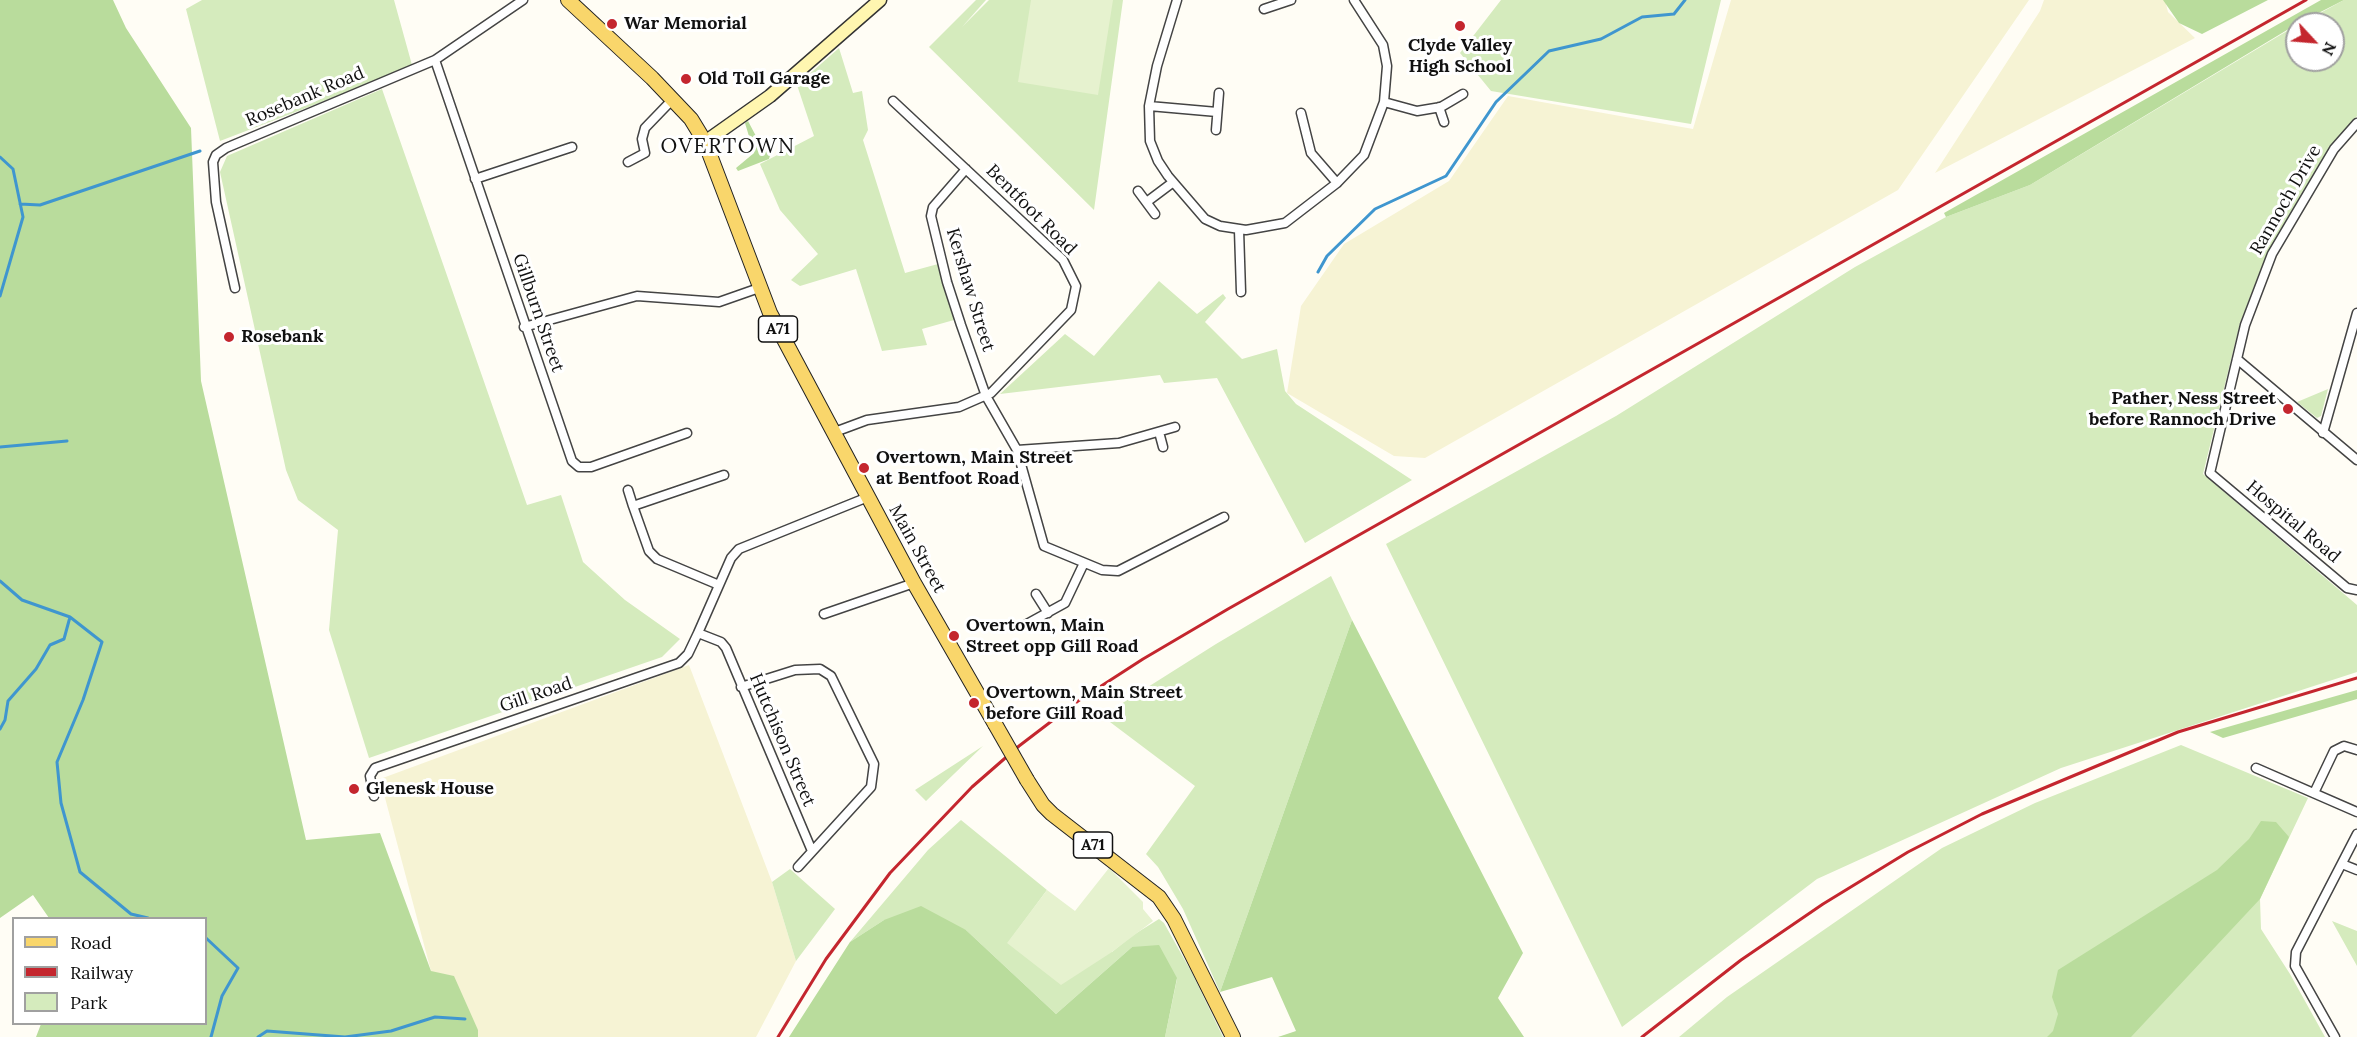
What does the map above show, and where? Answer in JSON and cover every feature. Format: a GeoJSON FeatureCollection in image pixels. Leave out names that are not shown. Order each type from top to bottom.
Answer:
{"type":"FeatureCollection","features":[{"type":"Feature","properties":{"kind":"main road","name":"Main Street"},"geometry":{"type":"LineString","coordinates":[[568,0],[692,119],[705,142],[759,288],[832,433],[914,583],[1027,780],[1043,805],[1052,814],[1131,873],[1165,905],[1233,1037]]}},
{"type":"Feature","properties":{"kind":"main road"},"geometry":{"type":"LineString","coordinates":[[705,142],[770,96],[880,0]]}},
{"type":"Feature","properties":{"kind":"street","name":"Rosebank Road"},"geometry":{"type":"LineString","coordinates":[[236,288],[216,202],[213,162],[216,155],[226,148],[435,60],[523,0]]}},
{"type":"Feature","properties":{"kind":"street"},"geometry":{"type":"LineString","coordinates":[[1177,0],[1157,66],[1149,106],[1150,141],[1158,162],[1172,183],[1205,219],[1220,226],[1239,230],[1285,223],[1337,183],[1364,156],[1384,102],[1387,66],[1383,45],[1354,0]]}},
{"type":"Feature","properties":{"kind":"street"},"geometry":{"type":"LineString","coordinates":[[1264,9],[1291,0]]}},
{"type":"Feature","properties":{"kind":"street","name":"Gillburn Street"},"geometry":{"type":"LineString","coordinates":[[435,60],[524,327],[572,461],[579,467],[591,467],[687,433]]}},
{"type":"Feature","properties":{"kind":"street"},"geometry":{"type":"LineString","coordinates":[[1216,130],[1219,93]]}},
{"type":"Feature","properties":{"kind":"street"},"geometry":{"type":"LineString","coordinates":[[1384,102],[1417,111],[1439,107],[1463,94]]}},
{"type":"Feature","properties":{"kind":"street"},"geometry":{"type":"LineString","coordinates":[[628,162],[645,153],[642,139],[645,128],[672,100]]}},
{"type":"Feature","properties":{"kind":"street","name":"Bentfoot Road"},"geometry":{"type":"LineString","coordinates":[[832,433],[867,420],[959,407],[986,396],[1071,310],[1076,286],[1063,260],[894,100]]}},
{"type":"Feature","properties":{"kind":"street"},"geometry":{"type":"LineString","coordinates":[[1149,106],[1217,112]]}},
{"type":"Feature","properties":{"kind":"street"},"geometry":{"type":"LineString","coordinates":[[1439,107],[1444,122]]}},
{"type":"Feature","properties":{"kind":"street"},"geometry":{"type":"LineString","coordinates":[[1300,113],[1311,153],[1337,183]]}},
{"type":"Feature","properties":{"kind":"street","name":"Rannoch Drive"},"geometry":{"type":"LineString","coordinates":[[2210,473],[2237,359],[2258,288],[2281,236],[2334,149],[2357,123]]}},
{"type":"Feature","properties":{"kind":"street"},"geometry":{"type":"LineString","coordinates":[[475,179],[572,147]]}},
{"type":"Feature","properties":{"kind":"street","name":"Kershaw Street"},"geometry":{"type":"LineString","coordinates":[[966,169],[933,207],[931,216],[947,282],[986,396]]}},
{"type":"Feature","properties":{"kind":"street"},"geometry":{"type":"LineString","coordinates":[[1148,201],[1172,183]]}},
{"type":"Feature","properties":{"kind":"street"},"geometry":{"type":"LineString","coordinates":[[1138,191],[1148,201],[1155,214]]}},
{"type":"Feature","properties":{"kind":"street"},"geometry":{"type":"LineString","coordinates":[[1239,230],[1242,292]]}},
{"type":"Feature","properties":{"kind":"street"},"geometry":{"type":"LineString","coordinates":[[524,327],[637,296],[719,302],[759,288]]}},
{"type":"Feature","properties":{"kind":"street"},"geometry":{"type":"LineString","coordinates":[[2323,433],[2357,313]]}},
{"type":"Feature","properties":{"kind":"street"},"geometry":{"type":"LineString","coordinates":[[2237,359],[2357,460]]}},
{"type":"Feature","properties":{"kind":"street"},"geometry":{"type":"LineString","coordinates":[[986,396],[1017,450],[1044,546],[1102,570],[1118,571],[1224,517]]}},
{"type":"Feature","properties":{"kind":"street"},"geometry":{"type":"LineString","coordinates":[[1017,450],[1119,443],[1175,427]]}},
{"type":"Feature","properties":{"kind":"street"},"geometry":{"type":"LineString","coordinates":[[1159,432],[1163,447]]}},
{"type":"Feature","properties":{"kind":"street","name":"Hospital Road"},"geometry":{"type":"LineString","coordinates":[[2210,473],[2347,588],[2357,590]]}},
{"type":"Feature","properties":{"kind":"street"},"geometry":{"type":"LineString","coordinates":[[633,506],[724,475]]}},
{"type":"Feature","properties":{"kind":"street"},"geometry":{"type":"LineString","coordinates":[[628,490],[649,551],[657,559],[719,585]]}},
{"type":"Feature","properties":{"kind":"street","name":"Gill Road"},"geometry":{"type":"LineString","coordinates":[[374,796],[370,776],[375,768],[679,663],[688,654],[731,558],[739,549],[867,497]]}},
{"type":"Feature","properties":{"kind":"street"},"geometry":{"type":"LineString","coordinates":[[1025,625],[1065,603],[1084,562]]}},
{"type":"Feature","properties":{"kind":"street"},"geometry":{"type":"LineString","coordinates":[[824,614],[914,583]]}},
{"type":"Feature","properties":{"kind":"street"},"geometry":{"type":"LineString","coordinates":[[1036,594],[1048,613]]}},
{"type":"Feature","properties":{"kind":"street","name":"Hutchison Street"},"geometry":{"type":"LineString","coordinates":[[698,633],[721,642],[726,648],[812,851]]}},
{"type":"Feature","properties":{"kind":"street"},"geometry":{"type":"LineString","coordinates":[[741,687],[795,670],[820,669],[831,676],[874,764],[871,787],[798,867]]}},
{"type":"Feature","properties":{"kind":"street"},"geometry":{"type":"LineString","coordinates":[[2314,793],[2334,751],[2344,746],[2357,750]]}},
{"type":"Feature","properties":{"kind":"street"},"geometry":{"type":"LineString","coordinates":[[2256,768],[2357,812]]}},
{"type":"Feature","properties":{"kind":"street"},"geometry":{"type":"LineString","coordinates":[[2335,1037],[2295,966],[2296,952],[2357,834]]}},
{"type":"Feature","properties":{"kind":"street"},"geometry":{"type":"LineString","coordinates":[[2342,864],[2357,870]]}},
{"type":"Feature","properties":{"kind":"shaded area"},"geometry":{"type":"Polygon","coordinates":[[[1731,0],[2029,0],[1898,190],[1425,458],[1394,456],[1287,393],[1301,306],[1344,244],[1449,181],[1508,96],[1693,129],[1731,0]]]}},
{"type":"Feature","properties":{"kind":"shaded area"},"geometry":{"type":"Polygon","coordinates":[[[2044,0],[2165,0],[2168,12],[2195,38],[1935,173],[2040,11],[2044,0]]]}},
{"type":"Feature","properties":{"kind":"shaded area"},"geometry":{"type":"Polygon","coordinates":[[[689,665],[772,882],[796,961],[756,1037],[478,1037],[478,1030],[431,971],[380,779],[689,665]]]}},
{"type":"Feature","properties":{"kind":"green space"},"geometry":{"type":"Polygon","coordinates":[[[0,0],[113,0],[126,28],[191,128],[201,381],[306,840],[380,833],[431,971],[454,976],[478,1030],[478,1037],[36,1037],[41,1025],[207,1025],[207,917],[48,917],[33,895],[0,918],[0,0]]]}},
{"type":"Feature","properties":{"kind":"green space"},"geometry":{"type":"Polygon","coordinates":[[[202,0],[394,0],[412,65],[379,80],[220,141],[186,9],[202,0]]]}},
{"type":"Feature","properties":{"kind":"green space"},"geometry":{"type":"Polygon","coordinates":[[[976,0],[986,0],[962,27],[989,0],[1123,0],[1094,210],[929,47],[976,0]]]}},
{"type":"Feature","properties":{"kind":"green space"},"geometry":{"type":"Polygon","coordinates":[[[1031,0],[1113,0],[1098,95],[1018,82],[1031,0]]]}},
{"type":"Feature","properties":{"kind":"green space"},"geometry":{"type":"Polygon","coordinates":[[[1501,0],[1721,0],[1691,124],[1491,91],[1460,53],[1501,0]]]}},
{"type":"Feature","properties":{"kind":"green space"},"geometry":{"type":"Polygon","coordinates":[[[2163,0],[2268,0],[2202,34],[2179,23],[2163,0]]]}},
{"type":"Feature","properties":{"kind":"green space"},"geometry":{"type":"Polygon","coordinates":[[[2321,0],[2344,0],[2320,12],[2300,12],[2321,0]]]}},
{"type":"Feature","properties":{"kind":"green space"},"geometry":{"type":"Polygon","coordinates":[[[2344,0],[2357,0],[2357,116],[2330,146],[2267,253],[2240,323],[2203,474],[2357,605],[2357,672],[2061,768],[1817,879],[1622,1027],[1386,544],[1616,416],[1855,267],[1946,217],[2030,185],[2285,32],[2285,72],[2345,72],[2345,12],[2322,12],[2344,0]]]}},
{"type":"Feature","properties":{"kind":"green space"},"geometry":{"type":"Polygon","coordinates":[[[2285,20],[2285,31],[2030,185],[1946,217],[1944,213],[2285,20]]]}},
{"type":"Feature","properties":{"kind":"green space"},"geometry":{"type":"Polygon","coordinates":[[[839,48],[853,93],[862,91],[868,130],[863,140],[905,273],[938,264],[954,320],[922,329],[927,345],[882,351],[856,269],[800,286],[791,280],[818,254],[780,210],[760,164],[814,136],[797,85],[839,48]]]}},
{"type":"Feature","properties":{"kind":"green space"},"geometry":{"type":"Polygon","coordinates":[[[382,89],[527,505],[561,495],[583,562],[625,600],[680,639],[662,657],[369,758],[329,630],[338,530],[298,500],[286,470],[220,172],[227,156],[382,89]]]}},
{"type":"Feature","properties":{"kind":"green space"},"geometry":{"type":"Polygon","coordinates":[[[748,121],[757,138],[771,152],[769,159],[738,171],[736,168],[754,153],[745,123],[748,121]]]}},
{"type":"Feature","properties":{"kind":"green space"},"geometry":{"type":"Polygon","coordinates":[[[1159,281],[1197,314],[1223,294],[1226,298],[1205,322],[1242,359],[1277,349],[1285,391],[1296,404],[1412,480],[1305,543],[1217,378],[1164,383],[1160,375],[1000,394],[1065,334],[1094,356],[1159,281]]]}},
{"type":"Feature","properties":{"kind":"green space"},"geometry":{"type":"Polygon","coordinates":[[[2328,389],[2321,416],[2317,418],[2297,402],[2328,389]]]}},
{"type":"Feature","properties":{"kind":"green space"},"geometry":{"type":"Polygon","coordinates":[[[1331,576],[1352,620],[1220,992],[1183,909],[1158,867],[1146,854],[1195,786],[1102,716],[1216,644],[1331,576]]]}},
{"type":"Feature","properties":{"kind":"green space"},"geometry":{"type":"Polygon","coordinates":[[[1352,620],[1523,953],[1498,998],[1524,1037],[1278,1037],[1296,1031],[1272,977],[1220,992],[1352,620]]]}},
{"type":"Feature","properties":{"kind":"green space"},"geometry":{"type":"Polygon","coordinates":[[[2357,690],[2357,699],[2223,738],[2210,732],[2357,690]]]}},
{"type":"Feature","properties":{"kind":"green space"},"geometry":{"type":"Polygon","coordinates":[[[2181,745],[2308,798],[2260,899],[2261,929],[2290,974],[2325,1037],[1679,1037],[1727,997],[1942,848],[2035,803],[2181,745]]]}},
{"type":"Feature","properties":{"kind":"green space"},"geometry":{"type":"Polygon","coordinates":[[[983,746],[926,801],[915,790],[983,746]]]}},
{"type":"Feature","properties":{"kind":"green space"},"geometry":{"type":"Polygon","coordinates":[[[961,820],[1047,890],[1008,943],[1112,952],[1130,937],[1159,919],[1164,923],[1192,973],[1223,1037],[1165,1037],[1177,979],[1132,947],[1056,1014],[966,930],[884,920],[850,942],[928,850],[961,820]]]}},
{"type":"Feature","properties":{"kind":"green space"},"geometry":{"type":"Polygon","coordinates":[[[2261,821],[2276,822],[2289,837],[2260,899],[2131,1037],[2047,1037],[2053,1031],[2058,1014],[2052,997],[2058,970],[2217,870],[2249,839],[2261,821]]]}},
{"type":"Feature","properties":{"kind":"green space"},"geometry":{"type":"Polygon","coordinates":[[[1109,868],[1143,902],[1143,909],[1153,921],[1112,952],[1061,985],[1007,943],[1047,890],[1075,911],[1109,868]]]}},
{"type":"Feature","properties":{"kind":"green space"},"geometry":{"type":"Polygon","coordinates":[[[790,869],[835,909],[796,961],[772,882],[790,869]]]}},
{"type":"Feature","properties":{"kind":"green space"},"geometry":{"type":"Polygon","coordinates":[[[921,906],[966,930],[1056,1014],[1132,947],[1159,945],[1177,978],[1165,1037],[789,1037],[850,942],[884,920],[921,906]]]}},
{"type":"Feature","properties":{"kind":"green space"},"geometry":{"type":"Polygon","coordinates":[[[2332,921],[2357,931],[2357,966],[2332,921]]]}},
{"type":"Feature","properties":{"kind":"waterway"},"geometry":{"type":"LineString","coordinates":[[1318,272],[1327,256],[1375,209],[1446,176],[1496,102],[1549,51],[1601,39],[1642,17],[1674,14],[1685,0]]}},
{"type":"Feature","properties":{"kind":"waterway"},"geometry":{"type":"LineString","coordinates":[[20,204],[40,205],[200,151]]}},
{"type":"Feature","properties":{"kind":"waterway"},"geometry":{"type":"LineString","coordinates":[[0,157],[13,169],[23,217],[0,296]]}},
{"type":"Feature","properties":{"kind":"waterway"},"geometry":{"type":"LineString","coordinates":[[0,447],[67,441]]}},
{"type":"Feature","properties":{"kind":"waterway"},"geometry":{"type":"LineString","coordinates":[[0,581],[22,600],[70,617],[102,642],[83,700],[57,762],[61,803],[80,872],[131,914],[144,917]]}},
{"type":"Feature","properties":{"kind":"waterway"},"geometry":{"type":"LineString","coordinates":[[0,729],[5,720],[8,701],[36,669],[50,645],[64,639],[70,617]]}},
{"type":"Feature","properties":{"kind":"waterway"},"geometry":{"type":"LineString","coordinates":[[207,939],[238,968],[222,996],[211,1037]]}},
{"type":"Feature","properties":{"kind":"waterway"},"geometry":{"type":"LineString","coordinates":[[258,1037],[267,1031],[345,1037],[391,1031],[435,1017],[465,1019]]}},
{"type":"Feature","properties":{"kind":"railway"},"geometry":{"type":"LineString","coordinates":[[778,1037],[826,959],[890,873],[972,787],[1019,746],[1078,701],[1143,659],[1228,609],[2306,0]]}},
{"type":"Feature","properties":{"kind":"railway"},"geometry":{"type":"LineString","coordinates":[[1642,1037],[1741,960],[1823,904],[1908,852],[1982,814],[2178,732],[2357,678]]}},
{"type":"Feature","properties":{"kind":"place","name":"War Memorial"},"geometry":{"type":"Point","coordinates":[612,24]}},
{"type":"Feature","properties":{"kind":"place","name":"Clyde Valley High School"},"geometry":{"type":"Point","coordinates":[1460,26]}},
{"type":"Feature","properties":{"kind":"place","name":"Old Toll Garage"},"geometry":{"type":"Point","coordinates":[686,79]}},
{"type":"Feature","properties":{"kind":"place","name":"Rosebank"},"geometry":{"type":"Point","coordinates":[229,337]}},
{"type":"Feature","properties":{"kind":"place","name":"Pather, Ness Street before Rannoch Drive"},"geometry":{"type":"Point","coordinates":[2288,409]}},
{"type":"Feature","properties":{"kind":"place","name":"Overtown, Main Street at Bentfoot Road"},"geometry":{"type":"Point","coordinates":[864,468]}},
{"type":"Feature","properties":{"kind":"place","name":"Overtown, Main Street opp Gill Road"},"geometry":{"type":"Point","coordinates":[954,636]}},
{"type":"Feature","properties":{"kind":"place","name":"Overtown, Main Street before Gill Road"},"geometry":{"type":"Point","coordinates":[974,703]}},
{"type":"Feature","properties":{"kind":"place","name":"Glenesk House"},"geometry":{"type":"Point","coordinates":[354,789]}},
{"type":"Feature","properties":{"kind":"district","name":"OVERTOWN"},"geometry":{"type":"Point","coordinates":[728,147]}}]}
